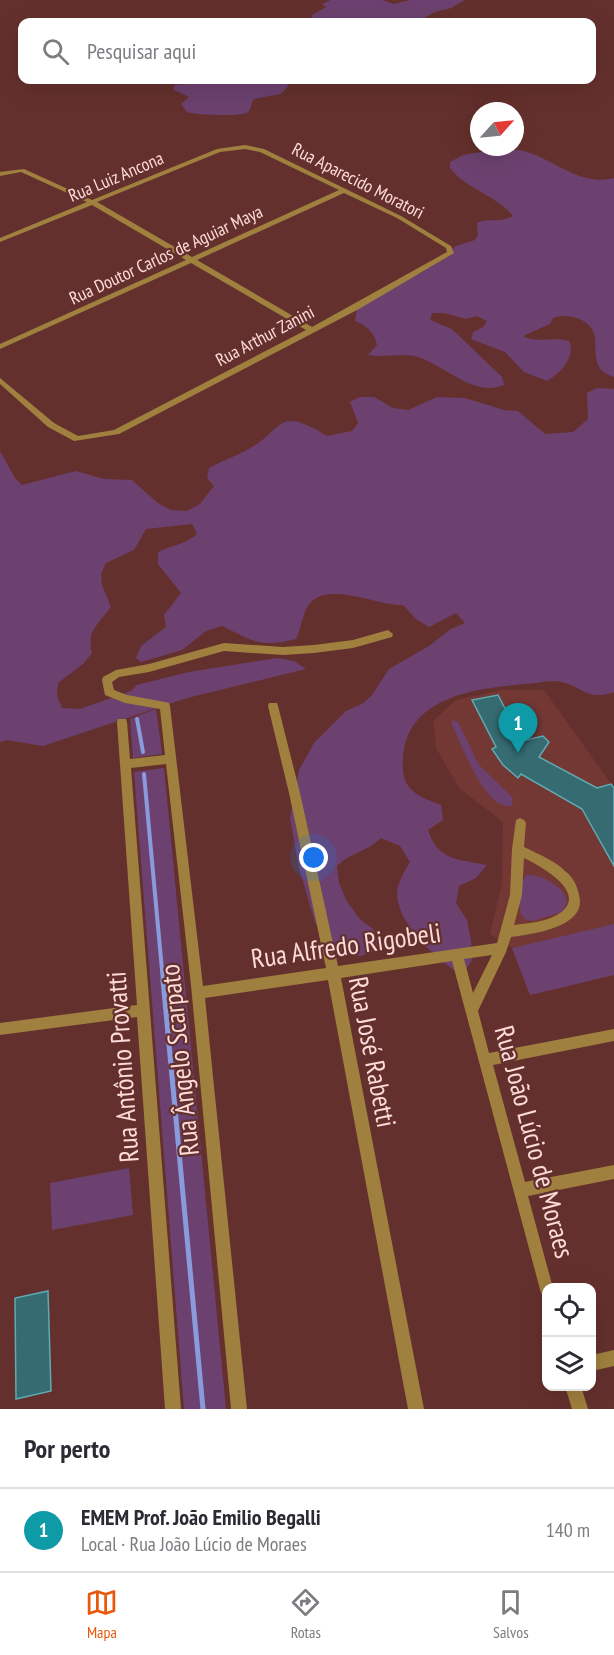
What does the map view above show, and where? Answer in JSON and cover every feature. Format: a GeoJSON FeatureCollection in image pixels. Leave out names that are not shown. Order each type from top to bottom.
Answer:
{"type":"FeatureCollection","features":[{"type":"Feature","properties":{"kind":"street","name":"Rua Aparecido Moratori"},"geometry":{"type":"LineString","coordinates":[[245,147],[262,150],[399,217],[449,247],[451,253]]}},
{"type":"Feature","properties":{"kind":"street","name":"Rua Luiz Ancona"},"geometry":{"type":"LineString","coordinates":[[0,240],[219,150],[245,147]]}},
{"type":"Feature","properties":{"kind":"street"},"geometry":{"type":"LineString","coordinates":[[0,174],[22,170],[94,203],[310,329]]}},
{"type":"Feature","properties":{"kind":"street","name":"Rua Doutor Carlos de Aguiar Maya"},"geometry":{"type":"LineString","coordinates":[[0,347],[345,190]]}},
{"type":"Feature","properties":{"kind":"street","name":"Rua Arthur Zanini"},"geometry":{"type":"LineString","coordinates":[[0,380],[51,425],[76,439],[91,439],[116,432],[451,253]]}},
{"type":"Feature","properties":{"kind":"street","name":"Rua Ângelo Scarpato"},"geometry":{"type":"LineString","coordinates":[[239,1409],[198,993],[165,706],[125,699],[109,692],[108,680],[123,672],[149,668],[224,647],[283,651],[314,650],[353,644],[388,634]]}},
{"type":"Feature","properties":{"kind":"street","name":"Rua José Rabetti"},"geometry":{"type":"LineString","coordinates":[[273,706],[290,774],[332,973],[416,1409]]}},
{"type":"Feature","properties":{"kind":"street","name":"Rua Antônio Provatti"},"geometry":{"type":"LineString","coordinates":[[122,722],[172,1409]]}},
{"type":"Feature","properties":{"kind":"street"},"geometry":{"type":"LineString","coordinates":[[125,764],[171,759]]}},
{"type":"Feature","properties":{"kind":"street","name":"Rua João Lúcio de Moraes"},"geometry":{"type":"LineString","coordinates":[[471,1011],[501,948],[516,895],[519,823]]}},
{"type":"Feature","properties":{"kind":"street"},"geometry":{"type":"LineString","coordinates":[[506,932],[555,924],[566,916],[573,905],[571,887],[564,879],[547,865],[518,849]]}},
{"type":"Feature","properties":{"kind":"street","name":"Rua Alfredo Rigobeli"},"geometry":{"type":"LineString","coordinates":[[198,993],[501,948]]}},
{"type":"Feature","properties":{"kind":"street","name":"Rua João Lúcio de Moraes"},"geometry":{"type":"LineString","coordinates":[[456,954],[545,1283]]}},
{"type":"Feature","properties":{"kind":"street"},"geometry":{"type":"LineString","coordinates":[[0,1029],[143,1010]]}},
{"type":"Feature","properties":{"kind":"street"},"geometry":{"type":"LineString","coordinates":[[485,1060],[614,1035]]}},
{"type":"Feature","properties":{"kind":"street"},"geometry":{"type":"LineString","coordinates":[[520,1190],[614,1172]]}},
{"type":"Feature","properties":{"kind":"street"},"geometry":{"type":"LineString","coordinates":[[596,1362],[614,1358]]}},
{"type":"Feature","properties":{"kind":"street"},"geometry":{"type":"LineString","coordinates":[[575,1391],[580,1409]]}},
{"type":"Feature","properties":{"kind":"shaded area"},"geometry":{"type":"Polygon","coordinates":[[[331,0],[383,0],[394,4],[410,0],[465,0],[424,18],[311,18],[312,15],[326,7],[322,4],[331,0]]]}},
{"type":"Feature","properties":{"kind":"shaded area"},"geometry":{"type":"Polygon","coordinates":[[[174,85],[289,85],[281,94],[254,99],[248,112],[244,114],[219,115],[187,112],[181,104],[189,97],[174,90],[174,85]]]}},
{"type":"Feature","properties":{"kind":"shaded area"},"geometry":{"type":"Polygon","coordinates":[[[525,151],[581,176],[602,180],[614,178],[614,377],[599,367],[595,338],[590,326],[579,319],[566,316],[553,318],[550,324],[523,336],[569,341],[571,347],[569,359],[557,374],[547,381],[524,372],[505,352],[471,339],[473,332],[483,327],[487,321],[477,316],[466,319],[444,313],[432,313],[430,320],[452,329],[502,377],[504,385],[492,388],[470,384],[415,356],[368,355],[377,345],[369,330],[355,321],[358,303],[384,290],[389,284],[421,273],[456,246],[475,240],[478,235],[477,223],[513,216],[498,203],[464,181],[450,168],[450,162],[463,155],[524,156],[525,151]]]}},
{"type":"Feature","properties":{"kind":"shaded area"},"geometry":{"type":"Polygon","coordinates":[[[597,388],[614,389],[614,692],[598,695],[586,693],[562,682],[553,681],[482,689],[461,694],[425,712],[413,727],[405,746],[403,770],[407,784],[416,793],[441,805],[443,820],[428,830],[437,848],[450,857],[487,865],[476,878],[459,886],[456,903],[467,920],[472,960],[462,976],[432,952],[406,921],[400,909],[397,892],[410,862],[400,846],[381,838],[337,866],[339,883],[346,900],[359,918],[374,930],[380,949],[360,956],[338,954],[324,939],[315,922],[299,868],[290,818],[299,770],[314,743],[346,711],[362,704],[372,695],[389,669],[429,646],[451,629],[465,623],[456,613],[429,627],[416,619],[403,605],[342,594],[329,594],[310,603],[296,639],[274,643],[257,642],[222,626],[206,631],[182,650],[141,662],[136,658],[141,646],[166,627],[164,615],[181,593],[158,564],[158,552],[197,534],[192,524],[146,529],[134,550],[106,563],[101,574],[102,585],[111,607],[92,633],[92,653],[83,664],[58,683],[57,696],[62,708],[80,709],[131,691],[137,685],[189,672],[277,658],[294,661],[306,669],[187,698],[43,746],[7,740],[0,742],[0,451],[15,478],[22,485],[76,471],[104,479],[132,480],[159,504],[171,510],[187,511],[200,504],[214,486],[207,478],[209,468],[247,450],[282,424],[289,421],[298,422],[327,436],[352,431],[358,423],[350,402],[360,397],[374,397],[393,408],[408,410],[437,397],[465,398],[504,410],[518,411],[545,434],[573,432],[588,419],[587,393],[597,388]]]}},
{"type":"Feature","properties":{"kind":"shaded area"},"geometry":{"type":"Polygon","coordinates":[[[501,690],[544,690],[614,788],[614,975],[530,995],[512,948],[490,934],[502,883],[503,822],[459,788],[436,748],[433,721],[456,700],[501,690]]]}},
{"type":"Feature","properties":{"kind":"shaded area"},"geometry":{"type":"Polygon","coordinates":[[[156,709],[162,754],[133,758],[130,719],[156,709]]]}},
{"type":"Feature","properties":{"kind":"shaded area"},"geometry":{"type":"Polygon","coordinates":[[[453,720],[458,722],[479,765],[513,798],[512,806],[502,805],[483,787],[451,723],[453,720]]]}},
{"type":"Feature","properties":{"kind":"shaded area"},"geometry":{"type":"Polygon","coordinates":[[[164,768],[226,1409],[184,1409],[134,772],[164,768]]]}},
{"type":"Feature","properties":{"kind":"shaded area"},"geometry":{"type":"Polygon","coordinates":[[[527,875],[546,879],[562,891],[567,903],[562,912],[533,921],[524,919],[519,896],[521,884],[527,875]]]}},
{"type":"Feature","properties":{"kind":"shaded area"},"geometry":{"type":"Polygon","coordinates":[[[614,924],[614,975],[530,995],[512,948],[614,924]]]}},
{"type":"Feature","properties":{"kind":"shaded area"},"geometry":{"type":"Polygon","coordinates":[[[129,1168],[133,1215],[52,1230],[50,1183],[129,1168]]]}},
{"type":"Feature","properties":{"kind":"building"},"geometry":{"type":"Polygon","coordinates":[[[498,695],[522,741],[543,736],[549,742],[539,757],[597,788],[611,784],[614,788],[614,866],[582,809],[521,774],[518,778],[503,765],[492,749],[496,747],[472,700],[498,695]]]}},
{"type":"Feature","properties":{"kind":"building"},"geometry":{"type":"Polygon","coordinates":[[[48,1291],[51,1391],[16,1399],[15,1298],[48,1291]]]}},
{"type":"Feature","properties":{"kind":"waterway"},"geometry":{"type":"LineString","coordinates":[[137,719],[143,752]]}},
{"type":"Feature","properties":{"kind":"waterway"},"geometry":{"type":"LineString","coordinates":[[144,774],[163,981]]}},
{"type":"Feature","properties":{"kind":"waterway"},"geometry":{"type":"LineString","coordinates":[[163,980],[203,1409]]}},
{"type":"Feature","properties":{"kind":"place","name":"EMEM Prof. João Emilio Begalli"},"geometry":{"type":"Point","coordinates":[518,753]}}]}
